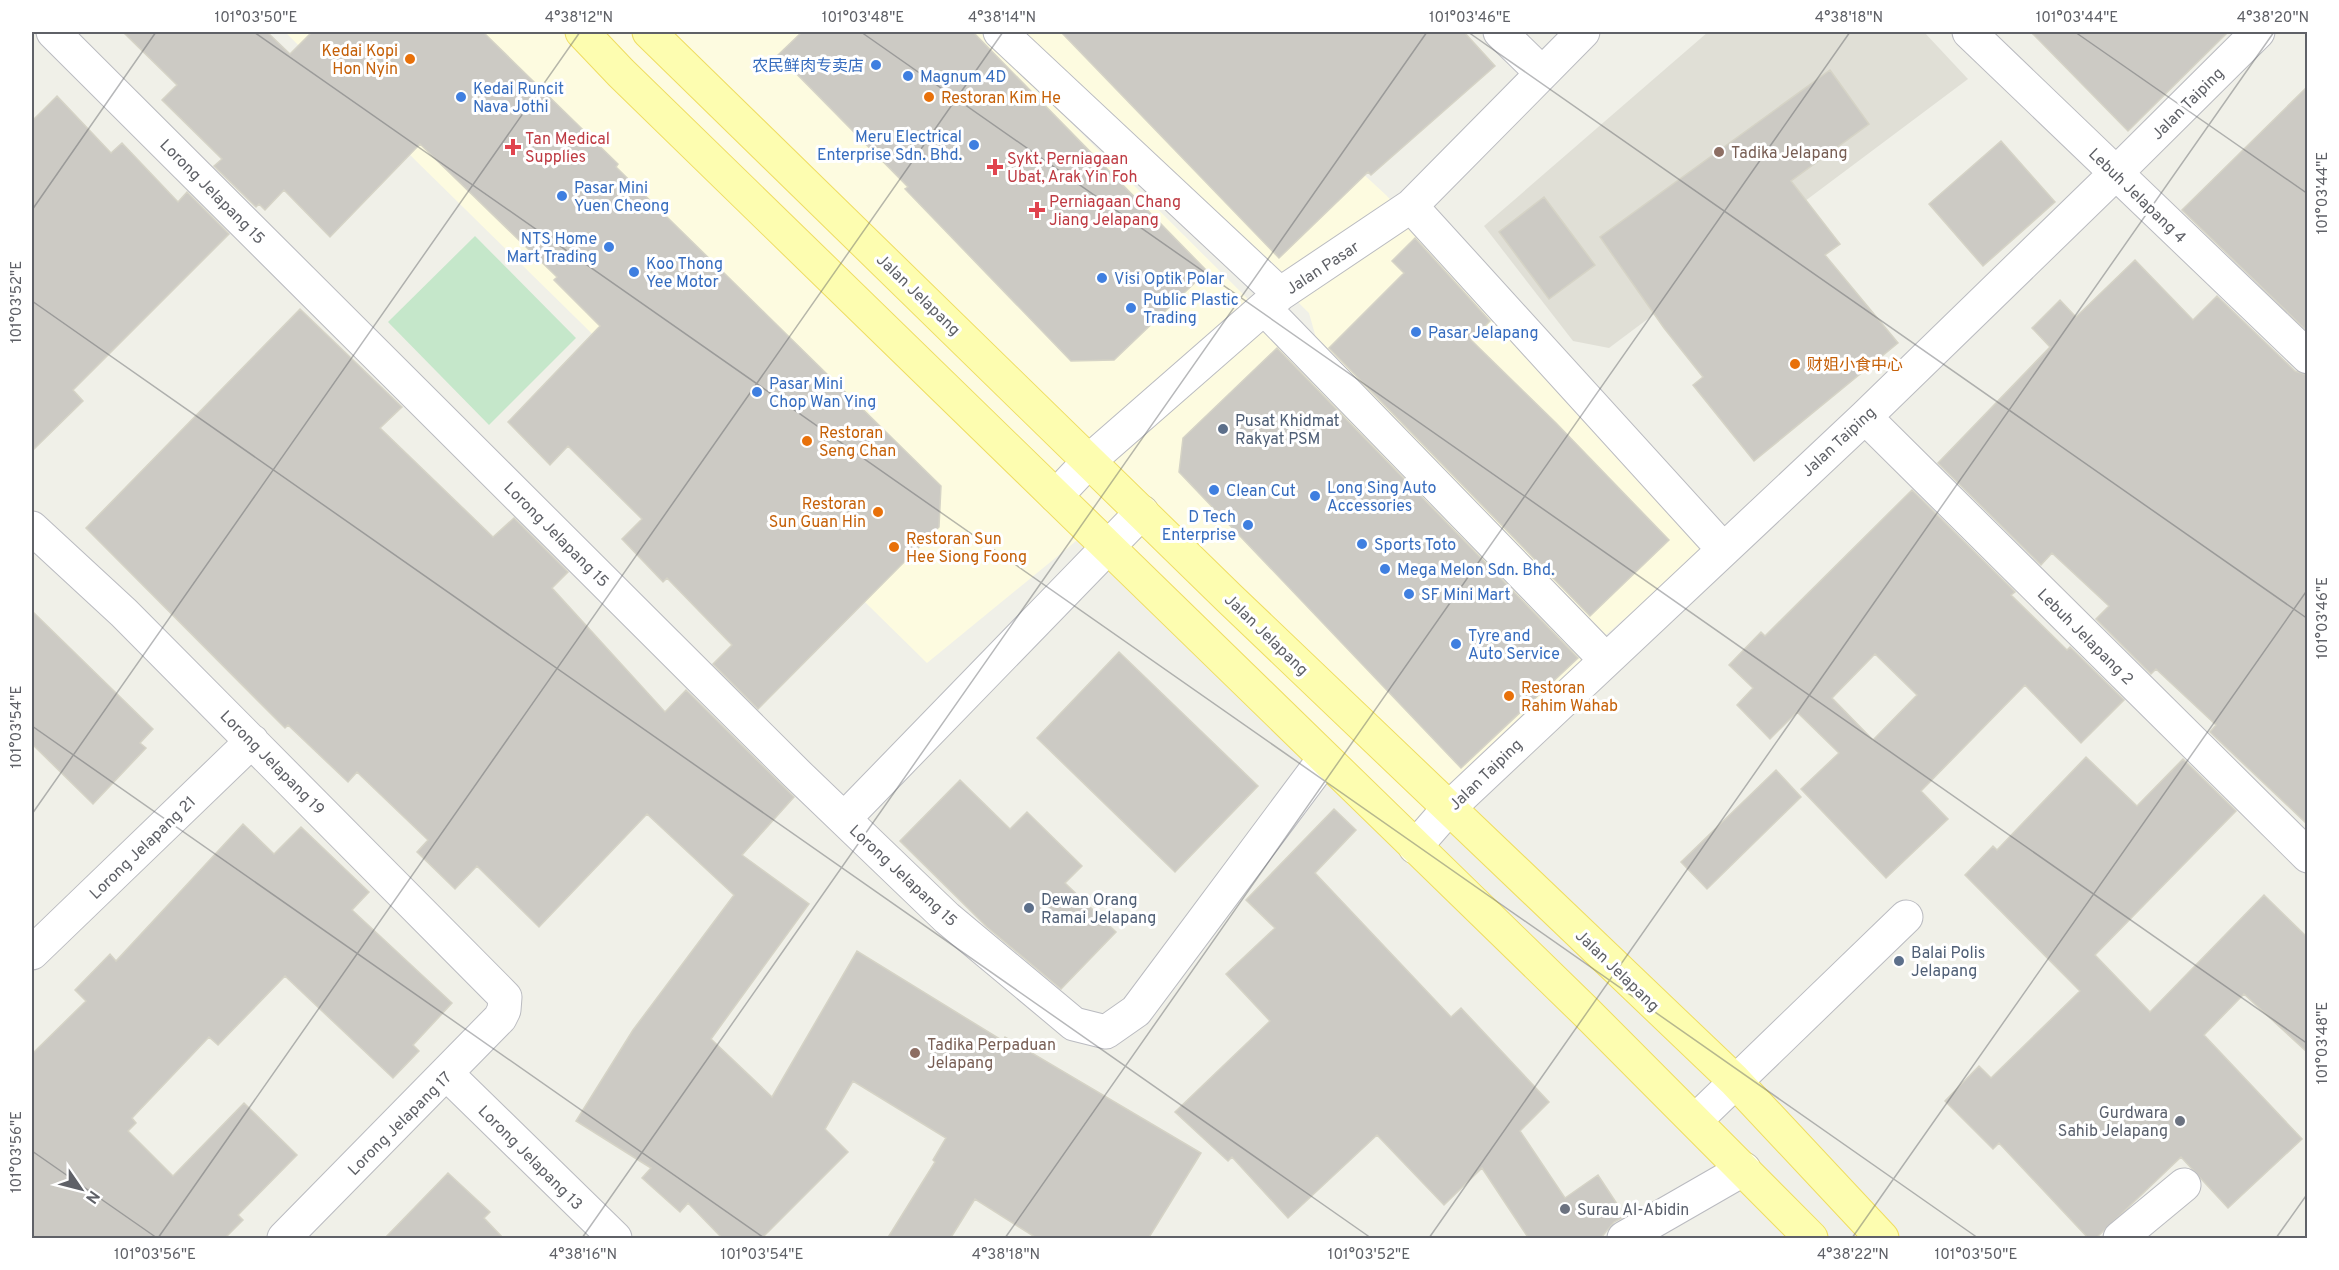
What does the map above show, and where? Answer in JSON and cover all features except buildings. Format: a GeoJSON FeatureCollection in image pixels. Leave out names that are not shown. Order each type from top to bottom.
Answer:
{"type":"FeatureCollection","features":[{"type":"Feature","properties":{"kind":"main road"},"geometry":{"type":"LineString","coordinates":[[582,32],[621,73],[1696,1120],[1811,1239]]}},
{"type":"Feature","properties":{"kind":"main road","name":"Jalan Jelapang"},"geometry":{"type":"LineString","coordinates":[[649,32],[1142,512],[1734,1080],[1882,1239]]}},
{"type":"Feature","properties":{"kind":"street","name":"Lorong Jelapang 15"},"geometry":{"type":"LineString","coordinates":[[53,32],[844,819],[947,918],[1074,1024],[1106,1032],[1136,1011],[1324,759]]}},
{"type":"Feature","properties":{"kind":"street"},"geometry":{"type":"LineString","coordinates":[[1000,32],[1272,301],[1605,659]]}},
{"type":"Feature","properties":{"kind":"street"},"geometry":{"type":"LineString","coordinates":[[1500,32],[1542,72]]}},
{"type":"Feature","properties":{"kind":"street","name":"Jalan Pasar"},"geometry":{"type":"LineString","coordinates":[[1056,496],[1090,460],[1272,301],[1411,206],[1583,32]]}},
{"type":"Feature","properties":{"kind":"street","name":"Lebuh Jelapang 4"},"geometry":{"type":"LineString","coordinates":[[1969,32],[2307,357]]}},
{"type":"Feature","properties":{"kind":"street","name":"Jalan Taiping"},"geometry":{"type":"LineString","coordinates":[[1415,847],[1449,808],[1865,417],[2258,32]]}},
{"type":"Feature","properties":{"kind":"street"},"geometry":{"type":"LineString","coordinates":[[1411,206],[1723,549]]}},
{"type":"Feature","properties":{"kind":"street","name":"Lebuh Jelapang 2"},"geometry":{"type":"LineString","coordinates":[[1865,417],[2307,856]]}},
{"type":"Feature","properties":{"kind":"street"},"geometry":{"type":"LineString","coordinates":[[844,819],[1106,546],[1142,512]]}},
{"type":"Feature","properties":{"kind":"street","name":"Lorong Jelapang 19"},"geometry":{"type":"LineString","coordinates":[[32,528],[124,613],[502,992],[506,1002]]}},
{"type":"Feature","properties":{"kind":"street","name":"Lorong Jelapang 21"},"geometry":{"type":"LineString","coordinates":[[32,953],[252,741]]}},
{"type":"Feature","properties":{"kind":"street"},"geometry":{"type":"LineString","coordinates":[[1696,1120],[1734,1080],[1906,917]]}},
{"type":"Feature","properties":{"kind":"street","name":"Lorong Jelapang 17"},"geometry":{"type":"LineString","coordinates":[[284,1239],[500,1018],[506,1002]]}},
{"type":"Feature","properties":{"kind":"street","name":"Lorong Jelapang 13"},"geometry":{"type":"LineString","coordinates":[[447,1074],[615,1239]]}},
{"type":"Feature","properties":{"kind":"street"},"geometry":{"type":"LineString","coordinates":[[1624,1239],[1744,1169]]}},
{"type":"Feature","properties":{"kind":"street"},"geometry":{"type":"LineString","coordinates":[[2120,1239],[2184,1185]]}},
{"type":"Feature","properties":{"kind":"shaded area"},"geometry":{"type":"Polygon","coordinates":[[[285,32],[980,32],[1610,660],[1411,852],[1087,532],[927,663],[285,32]]]}},
{"type":"Feature","properties":{"kind":"shaded area","name":"Pasar Jelapang"},"geometry":{"type":"Polygon","coordinates":[[[1023,32],[1209,32],[1386,195],[1715,540],[1600,640],[1320,352],[1309,313],[1023,32]]]}},
{"type":"Feature","properties":{"kind":"shaded area","name":"Tadika Jelapang"},"geometry":{"type":"Polygon","coordinates":[[[1708,32],[1924,32],[1968,79],[1609,348],[1573,341],[1484,226],[1708,32]]]}},
{"type":"Feature","properties":{"kind":"green space"},"geometry":{"type":"Polygon","coordinates":[[[475,236],[576,338],[489,425],[388,322],[475,236]]]}},
{"type":"Feature","properties":{"kind":"place","name":"Kedai Kopi Hon Nyin"},"geometry":{"type":"Point","coordinates":[410,59]}},
{"type":"Feature","properties":{"kind":"place","name":"农民鲜肉专卖店"},"geometry":{"type":"Point","coordinates":[876,65]}},
{"type":"Feature","properties":{"kind":"place","name":"Magnum 4D"},"geometry":{"type":"Point","coordinates":[908,76]}},
{"type":"Feature","properties":{"kind":"place","name":"Kedai Runcit Nava Jothi"},"geometry":{"type":"Point","coordinates":[461,97]}},
{"type":"Feature","properties":{"kind":"place","name":"Restoran Kim He"},"geometry":{"type":"Point","coordinates":[929,97]}},
{"type":"Feature","properties":{"kind":"place","name":"Meru Electrical Enterprise Sdn. Bhd."},"geometry":{"type":"Point","coordinates":[974,145]}},
{"type":"Feature","properties":{"kind":"place","name":"Tan Medical Supplies"},"geometry":{"type":"Point","coordinates":[513,147]}},
{"type":"Feature","properties":{"kind":"place","name":"Tadika Jelapang"},"geometry":{"type":"Point","coordinates":[1719,152]}},
{"type":"Feature","properties":{"kind":"place","name":"Sykt. Perniagaan Ubat, Arak Yin Foh"},"geometry":{"type":"Point","coordinates":[995,167]}},
{"type":"Feature","properties":{"kind":"place","name":"Pasar Mini Yuen Cheong"},"geometry":{"type":"Point","coordinates":[562,196]}},
{"type":"Feature","properties":{"kind":"place","name":"Perniagaan Chang Jiang Jelapang"},"geometry":{"type":"Point","coordinates":[1037,210]}},
{"type":"Feature","properties":{"kind":"place","name":"NTS Home Mart Trading"},"geometry":{"type":"Point","coordinates":[609,247]}},
{"type":"Feature","properties":{"kind":"place","name":"Koo Thong Yee Motor"},"geometry":{"type":"Point","coordinates":[634,272]}},
{"type":"Feature","properties":{"kind":"place","name":"Visi Optik Polar"},"geometry":{"type":"Point","coordinates":[1102,278]}},
{"type":"Feature","properties":{"kind":"place","name":"Public Plastic Trading"},"geometry":{"type":"Point","coordinates":[1131,308]}},
{"type":"Feature","properties":{"kind":"place","name":"Pasar Jelapang"},"geometry":{"type":"Point","coordinates":[1416,332]}},
{"type":"Feature","properties":{"kind":"place","name":"财姐小食中心"},"geometry":{"type":"Point","coordinates":[1795,364]}},
{"type":"Feature","properties":{"kind":"place","name":"Pasar Mini Chop Wan Ying"},"geometry":{"type":"Point","coordinates":[757,392]}},
{"type":"Feature","properties":{"kind":"place","name":"Pusat Khidmat Rakyat PSM"},"geometry":{"type":"Point","coordinates":[1223,429]}},
{"type":"Feature","properties":{"kind":"place","name":"Restoran Seng Chan"},"geometry":{"type":"Point","coordinates":[807,441]}},
{"type":"Feature","properties":{"kind":"place","name":"Clean Cut"},"geometry":{"type":"Point","coordinates":[1214,490]}},
{"type":"Feature","properties":{"kind":"place","name":"Long Sing Auto Accessories"},"geometry":{"type":"Point","coordinates":[1315,496]}},
{"type":"Feature","properties":{"kind":"place","name":"Restoran Sun Guan Hin"},"geometry":{"type":"Point","coordinates":[878,512]}},
{"type":"Feature","properties":{"kind":"place","name":"D Tech Enterprise"},"geometry":{"type":"Point","coordinates":[1248,525]}},
{"type":"Feature","properties":{"kind":"place","name":"Sports Toto"},"geometry":{"type":"Point","coordinates":[1362,544]}},
{"type":"Feature","properties":{"kind":"place","name":"Restoran Sun Hee Siong Foong"},"geometry":{"type":"Point","coordinates":[894,547]}},
{"type":"Feature","properties":{"kind":"place","name":"Mega Melon Sdn. Bhd."},"geometry":{"type":"Point","coordinates":[1385,569]}},
{"type":"Feature","properties":{"kind":"place","name":"SF Mini Mart"},"geometry":{"type":"Point","coordinates":[1409,594]}},
{"type":"Feature","properties":{"kind":"place","name":"Tyre and Auto Service"},"geometry":{"type":"Point","coordinates":[1456,644]}},
{"type":"Feature","properties":{"kind":"place","name":"Restoran Rahim Wahab"},"geometry":{"type":"Point","coordinates":[1509,696]}},
{"type":"Feature","properties":{"kind":"place","name":"Dewan Orang Ramai Jelapang"},"geometry":{"type":"Point","coordinates":[1029,908]}},
{"type":"Feature","properties":{"kind":"place","name":"Balai Polis Jelapang"},"geometry":{"type":"Point","coordinates":[1899,961]}},
{"type":"Feature","properties":{"kind":"place","name":"Tadika Perpaduan Jelapang"},"geometry":{"type":"Point","coordinates":[915,1053]}},
{"type":"Feature","properties":{"kind":"place","name":"Gurdwara Sahib Jelapang"},"geometry":{"type":"Point","coordinates":[2180,1121]}},
{"type":"Feature","properties":{"kind":"place","name":"Surau Al-Abidin"},"geometry":{"type":"Point","coordinates":[1565,1209]}}]}
